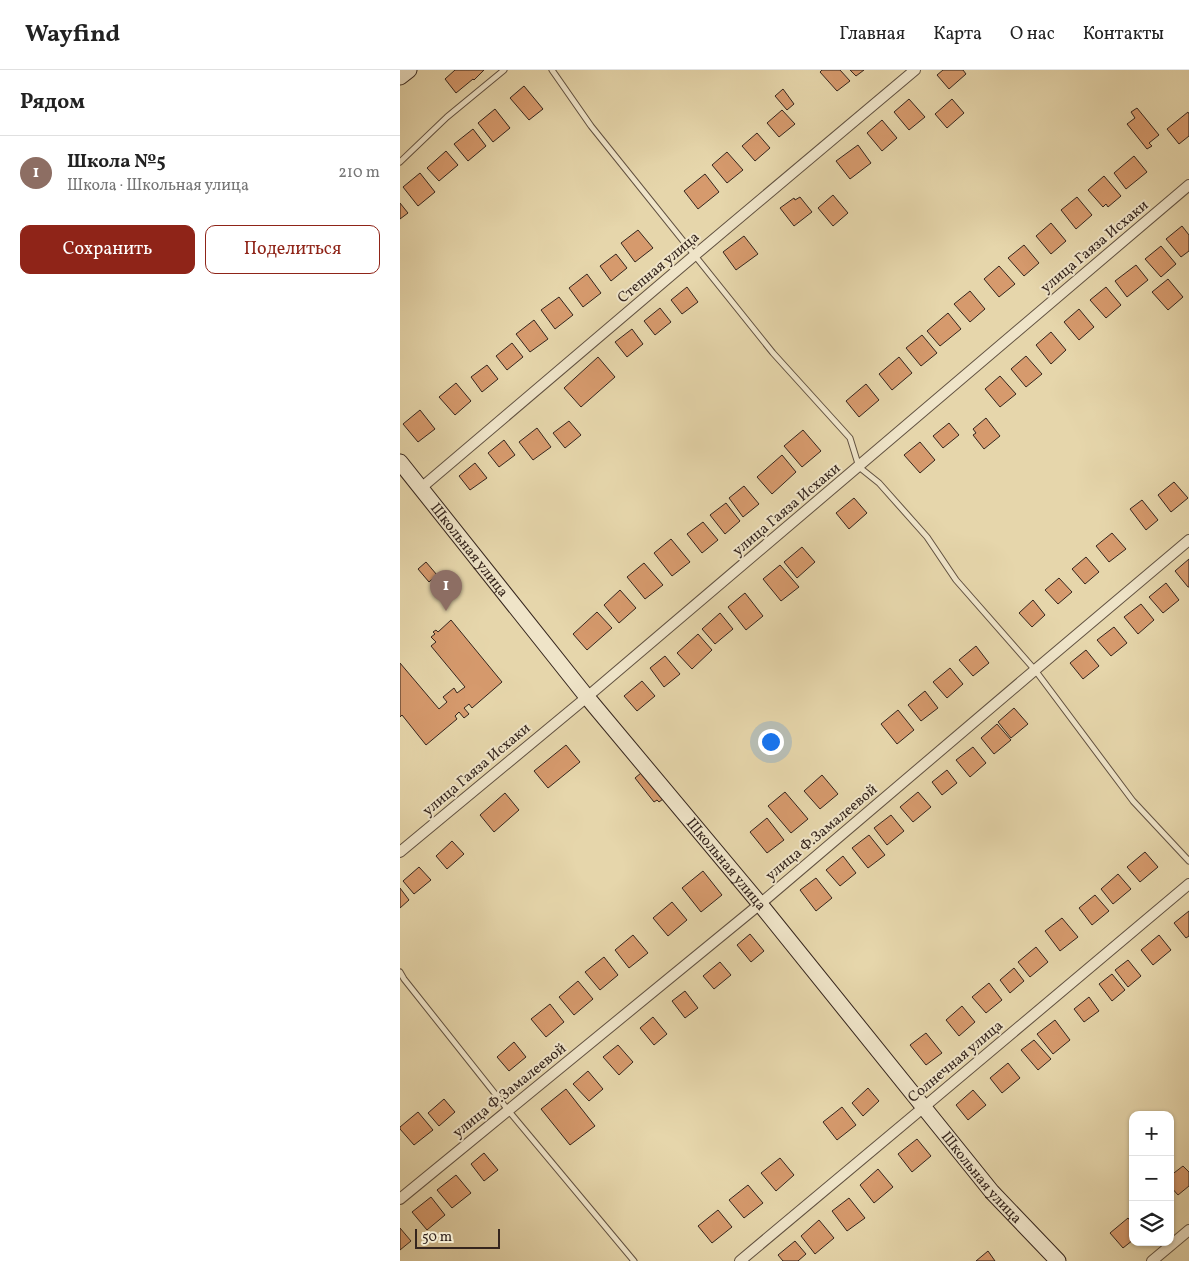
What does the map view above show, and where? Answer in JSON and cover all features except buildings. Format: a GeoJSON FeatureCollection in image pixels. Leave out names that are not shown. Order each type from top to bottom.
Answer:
{"type":"FeatureCollection","features":[{"type":"Feature","properties":{"kind":"street"},"geometry":{"type":"LineString","coordinates":[[400,77],[409,70]]}},
{"type":"Feature","properties":{"kind":"street","name":"Степная улица"},"geometry":{"type":"LineString","coordinates":[[421,488],[914,70]]}},
{"type":"Feature","properties":{"kind":"street","name":"улица Гаяза Исхаки"},"geometry":{"type":"LineString","coordinates":[[400,852],[587,697],[1189,185]]}},
{"type":"Feature","properties":{"kind":"street","name":"Школьная улица"},"geometry":{"type":"LineString","coordinates":[[400,462],[587,697],[760,904],[992,1192],[1058,1261]]}},
{"type":"Feature","properties":{"kind":"street","name":"улица Ф.Замалеевой"},"geometry":{"type":"LineString","coordinates":[[400,1199],[760,904],[1189,540]]}},
{"type":"Feature","properties":{"kind":"street","name":"Солнечная улица"},"geometry":{"type":"LineString","coordinates":[[740,1261],[1189,884]]}},
{"type":"Feature","properties":{"kind":"street"},"geometry":{"type":"LineString","coordinates":[[1152,1261],[1189,1230]]}},
{"type":"Feature","properties":{"kind":"lane"},"geometry":{"type":"LineString","coordinates":[[400,162],[447,118],[504,70]]}},
{"type":"Feature","properties":{"kind":"lane"},"geometry":{"type":"LineString","coordinates":[[552,70],[591,126],[773,353],[850,438],[859,467],[879,483],[927,537],[956,580],[1035,670],[1133,801],[1189,861]]}},
{"type":"Feature","properties":{"kind":"lane"},"geometry":{"type":"LineString","coordinates":[[400,972],[508,1110],[634,1261]]}},
{"type":"Feature","properties":{"kind":"place","name":"Школа №5"},"geometry":{"type":"Point","coordinates":[446,611]}}]}
